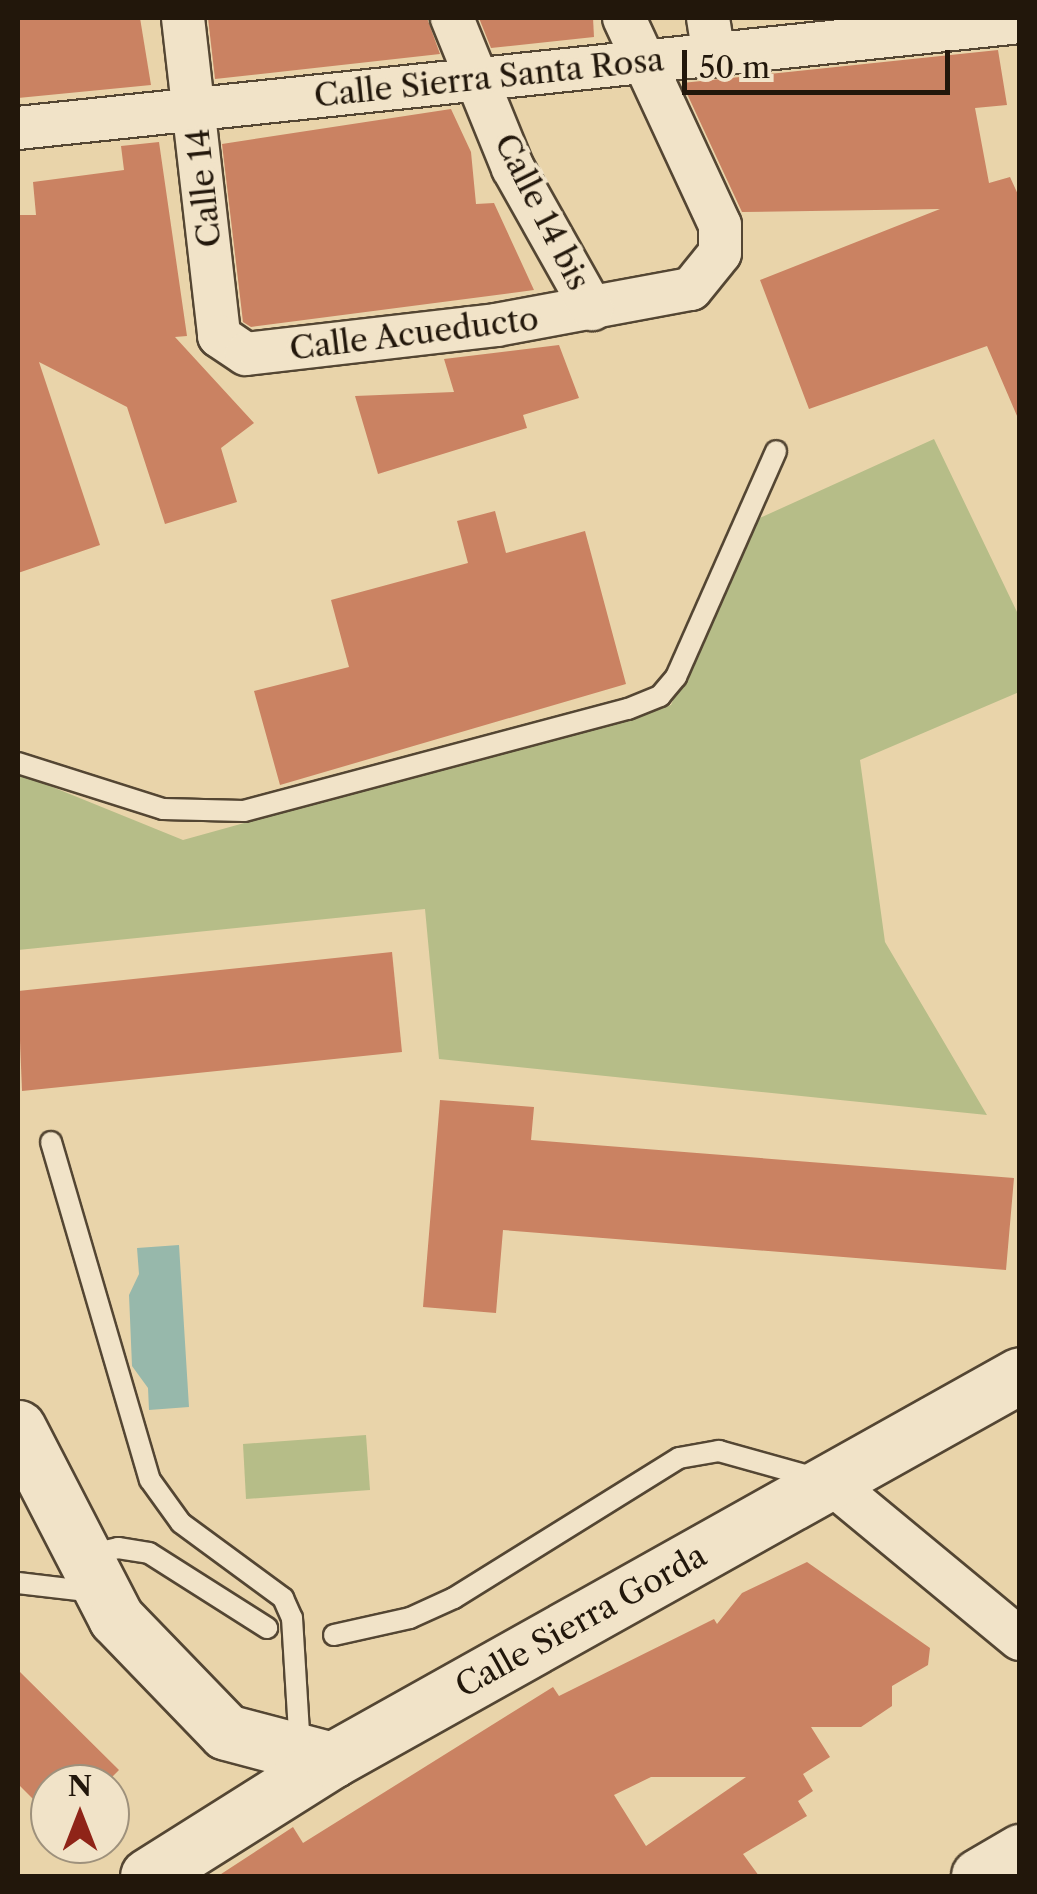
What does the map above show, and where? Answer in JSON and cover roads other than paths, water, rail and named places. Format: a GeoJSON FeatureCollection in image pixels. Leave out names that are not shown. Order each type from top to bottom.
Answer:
{"type":"FeatureCollection","features":[{"type":"Feature","properties":{"kind":"main road","name":"Calle Sierra Gorda"},"geometry":{"type":"LineString","coordinates":[[168,1863],[316,1756],[830,1482],[1020,1375]]}},
{"type":"Feature","properties":{"kind":"main road"},"geometry":{"type":"LineString","coordinates":[[18,1428],[88,1575],[226,1732],[232,1761],[222,1792],[168,1863]]}},
{"type":"Feature","properties":{"kind":"main road"},"geometry":{"type":"LineString","coordinates":[[226,1732],[316,1756]]}},
{"type":"Feature","properties":{"kind":"main road"},"geometry":{"type":"LineString","coordinates":[[980,1876],[1020,1852]]}},
{"type":"Feature","properties":{"kind":"street","name":"Calle 14"},"geometry":{"type":"LineString","coordinates":[[184,18],[219,336],[235,352]]}},
{"type":"Feature","properties":{"kind":"street","name":"Calle 14 bis"},"geometry":{"type":"LineString","coordinates":[[452,18],[480,77],[513,168],[592,310],[691,289],[720,252],[720,225],[624,18]]}},
{"type":"Feature","properties":{"kind":"street","name":"Calle Sierra Santa Rosa"},"geometry":{"type":"LineString","coordinates":[[18,128],[480,77],[644,63],[711,37],[1020,22]]}},
{"type":"Feature","properties":{"kind":"street","name":"Calle Acueducto"},"geometry":{"type":"LineString","coordinates":[[235,352],[592,310]]}},
{"type":"Feature","properties":{"kind":"street"},"geometry":{"type":"LineString","coordinates":[[830,1482],[1020,1639]]}},
{"type":"Feature","properties":{"kind":"lane"},"geometry":{"type":"LineString","coordinates":[[18,763],[163,809],[244,811],[628,709],[660,696],[676,677],[776,451]]}},
{"type":"Feature","properties":{"kind":"lane"},"geometry":{"type":"LineString","coordinates":[[51,1142],[150,1480],[181,1522],[283,1598],[292,1618],[316,1756]]}},
{"type":"Feature","properties":{"kind":"lane"},"geometry":{"type":"LineString","coordinates":[[334,1635],[410,1618],[454,1598],[679,1458],[719,1451],[830,1482]]}},
{"type":"Feature","properties":{"kind":"lane"},"geometry":{"type":"LineString","coordinates":[[18,1583],[88,1575],[118,1548],[149,1553],[268,1628]]}}]}
